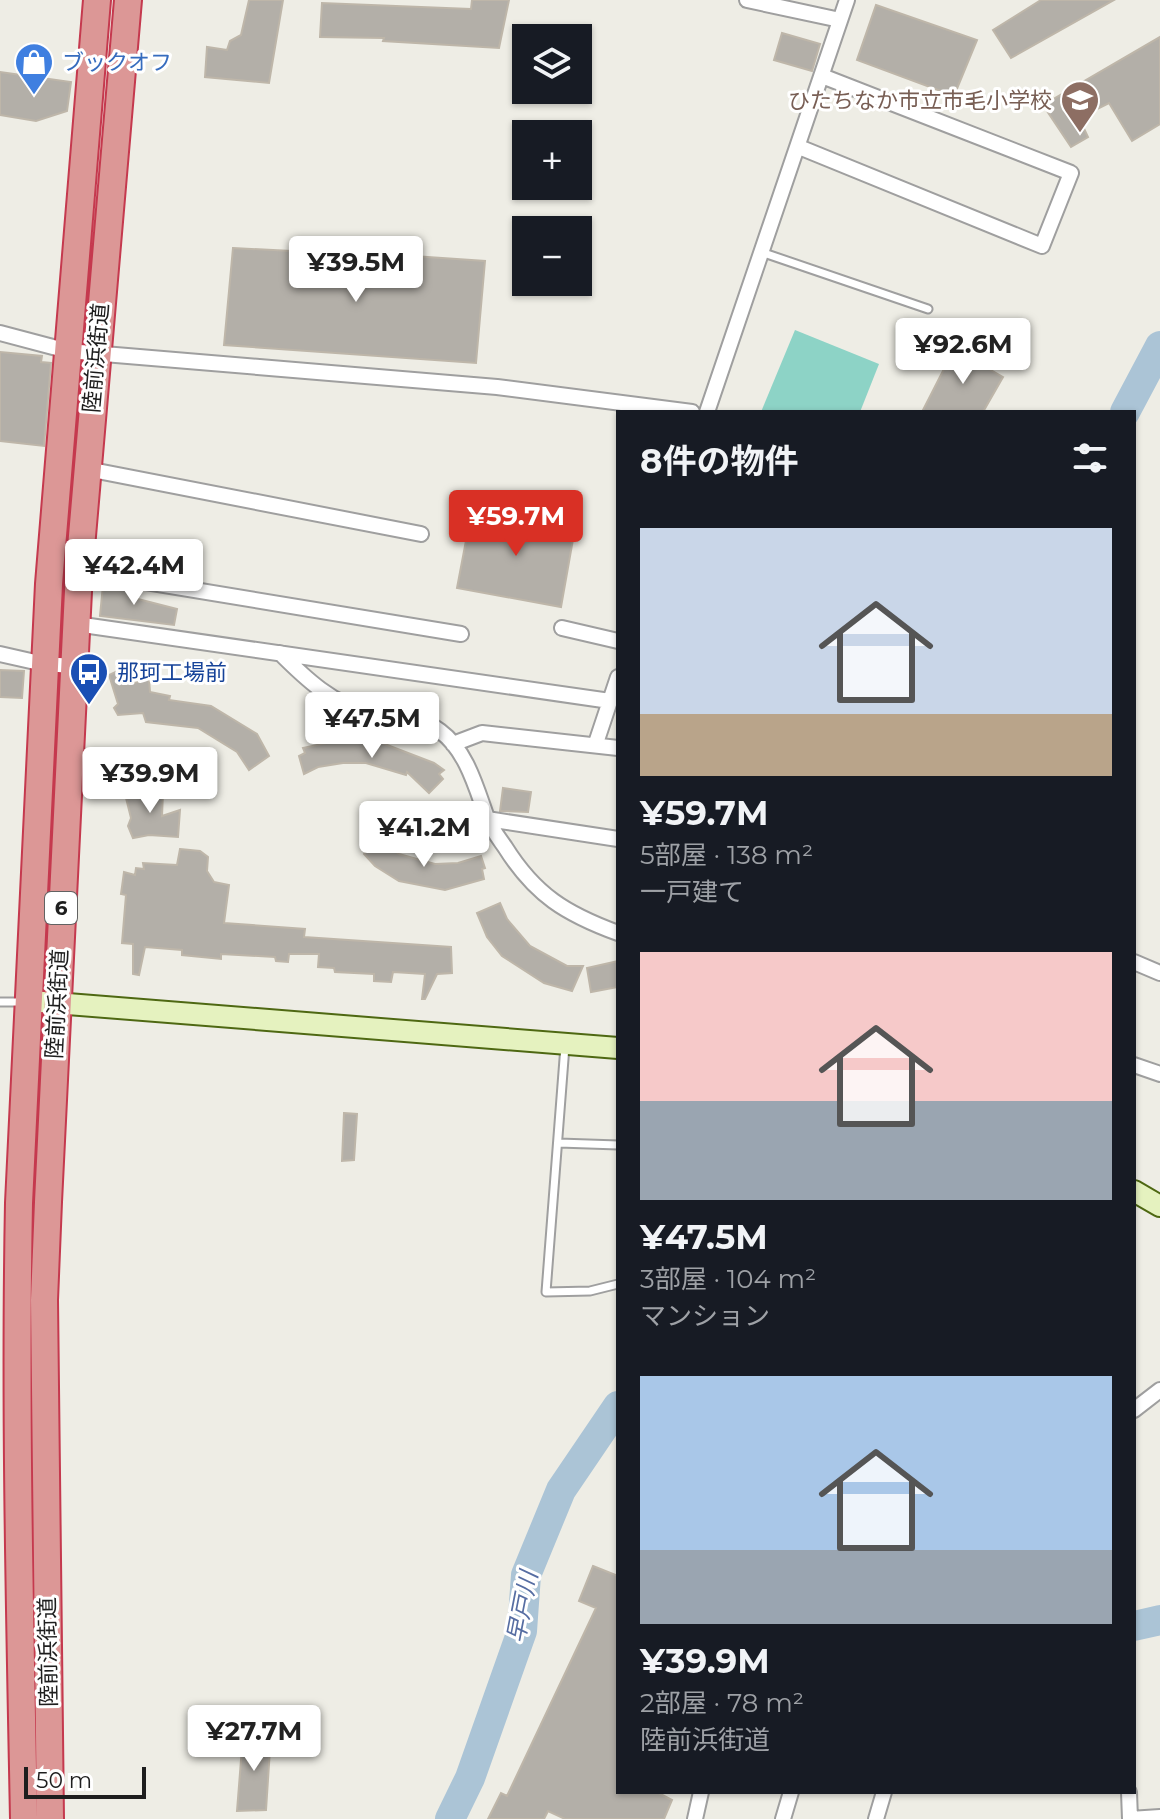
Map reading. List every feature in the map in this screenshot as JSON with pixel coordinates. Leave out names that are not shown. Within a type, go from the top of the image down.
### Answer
[{"type":"highway","name":"陸前浜街道","points":[[24,1819],[14,1511],[17,1286],[44,664],[97,0]]},
{"type":"highway","name":"陸前浜街道","points":[[50,1819],[44,1300],[79,571],[128,0]]},
{"type":"street","points":[[747,0],[840,20]]},
{"type":"street","points":[[708,410],[847,0]]},
{"type":"street","points":[[799,147],[1042,246],[1071,173],[822,76]]},
{"type":"street","points":[[0,333],[68,351],[497,387],[676,410]]},
{"type":"street","points":[[87,469],[421,534]]},
{"type":"street","points":[[79,571],[461,634]]},
{"type":"street","points":[[76,624],[610,701]]},
{"type":"street","points":[[562,628],[616,641]]},
{"type":"street","points":[[280,652],[312,685],[337,699],[367,712],[412,719],[440,730],[466,765],[487,819],[527,879],[549,900],[616,932]]},
{"type":"street","points":[[0,654],[44,664],[73,666]]},
{"type":"street","points":[[596,743],[616,683]]},
{"type":"street","points":[[453,744],[482,733],[616,748]]},
{"type":"street","points":[[487,819],[616,839]]},
{"type":"street","points":[[1136,963],[1160,973]]},
{"type":"street","points":[[30,1001],[616,1048]]},
{"type":"street","points":[[1136,1066],[1160,1074]]},
{"type":"street","points":[[1136,1192],[1160,1206]]},
{"type":"street","points":[[1136,1408],[1160,1390]]},
{"type":"street","points":[[695,1819],[701,1794]]},
{"type":"street","points":[[783,1819],[790,1794]]},
{"type":"street","points":[[876,1819],[883,1794]]},
{"type":"street","points":[[1129,1794],[1130,1819],[1160,1817]]},
{"type":"lane","points":[[761,252],[928,309]]},
{"type":"lane","points":[[0,1002],[30,1001]]},
{"type":"lane","points":[[565,1044],[546,1292],[590,1291],[616,1284]]},
{"type":"lane","points":[[559,1143],[616,1145]]},
{"type":"lane","points":[[14,1511],[46,1516]]},
{"type":"shaded area","points":[[795,330],[879,364],[861,410],[762,410]]},
{"type":"building","points":[[249,0],[283,0],[269,83],[205,77],[207,47],[227,50],[230,41],[241,35]]},
{"type":"building","points":[[472,0],[509,0],[499,48],[383,41],[384,38],[320,37],[322,3],[471,9]]},
{"type":"building","points":[[1041,0],[1114,0],[1011,58],[993,30]]},
{"type":"building","points":[[876,5],[977,40],[954,96],[857,60]]},
{"type":"building","points":[[782,33],[820,44],[812,71],[774,60]]},
{"type":"building","points":[[1160,37],[1160,124],[1132,141],[1109,103],[1079,118],[1088,137],[1071,147],[1043,105]]},
{"type":"building","name":"ブックオフ","points":[[0,72],[71,82],[67,111],[36,121],[0,115]]},
{"type":"building","points":[[233,248],[311,252],[312,249],[485,261],[476,363],[224,345]]},
{"type":"building","points":[[951,347],[1003,377],[984,410],[923,410],[946,365],[942,362]]},
{"type":"building","points":[[0,352],[42,356],[41,362],[51,363],[44,446],[0,441]]},
{"type":"building","points":[[472,509],[575,528],[561,607],[457,588]]},
{"type":"building","points":[[103,585],[135,590],[134,598],[177,609],[174,625],[100,616]]},
{"type":"building","points":[[126,667],[133,683],[149,679],[150,692],[170,696],[169,700],[211,706],[257,734],[269,756],[249,770],[237,752],[198,728],[146,722],[143,713],[118,715],[114,708],[118,704],[109,675]]},
{"type":"building","points":[[0,670],[24,671],[22,698],[0,697]]},
{"type":"building","points":[[345,739],[377,741],[434,763],[444,770],[439,774],[443,779],[429,793],[407,772],[406,775],[366,763],[318,767],[304,774],[299,756],[305,753],[303,748]]},
{"type":"building","points":[[138,781],[144,800],[163,793],[162,816],[180,810],[178,837],[149,835],[133,838],[128,826],[131,818],[124,790]]},
{"type":"building","points":[[503,788],[531,792],[528,812],[500,811]]},
{"type":"building","points":[[378,837],[399,854],[435,864],[458,863],[481,856],[485,868],[482,869],[484,879],[445,890],[399,881],[375,866],[364,854]]},
{"type":"building","points":[[180,849],[200,851],[208,857],[207,871],[214,882],[229,885],[224,923],[305,929],[304,937],[451,947],[452,973],[437,974],[425,999],[422,999],[425,974],[393,972],[391,982],[374,981],[374,974],[335,972],[334,968],[318,967],[319,954],[289,954],[288,962],[276,961],[275,957],[221,954],[221,959],[182,955],[182,950],[145,947],[139,975],[133,974],[133,944],[122,943],[126,895],[121,894],[124,872],[135,875],[136,868],[144,869],[143,863],[177,865]]},
{"type":"building","points":[[500,903],[507,919],[530,946],[567,966],[583,966],[572,991],[544,983],[502,956],[487,937],[477,913]]},
{"type":"building","points":[[616,961],[616,987],[591,992],[587,968]]},
{"type":"building","points":[[344,1113],[357,1114],[354,1160],[342,1161]]},
{"type":"building","points":[[593,1566],[616,1575],[616,1794],[661,1794],[672,1800],[664,1819],[565,1819],[548,1811],[544,1819],[488,1819],[501,1793],[507,1796],[596,1608],[579,1601]]},
{"type":"building","points":[[271,1734],[266,1810],[237,1811],[243,1735]]},
{"type":"waterway","name":"早戸川","points":[[1126,410],[1160,346]]},
{"type":"waterway","name":"早戸川","points":[[450,1819],[470,1778],[522,1631],[526,1575],[561,1490],[616,1409]]},
{"type":"waterway","points":[[1136,1626],[1160,1620]]},
{"type":"place","name":"ブックオフ","points":[[34,96]]},
{"type":"place","name":"ひたちなか市立市毛小学校","points":[[1080,134]]},
{"type":"place","name":"那珂工場前","points":[[89,706]]}]
